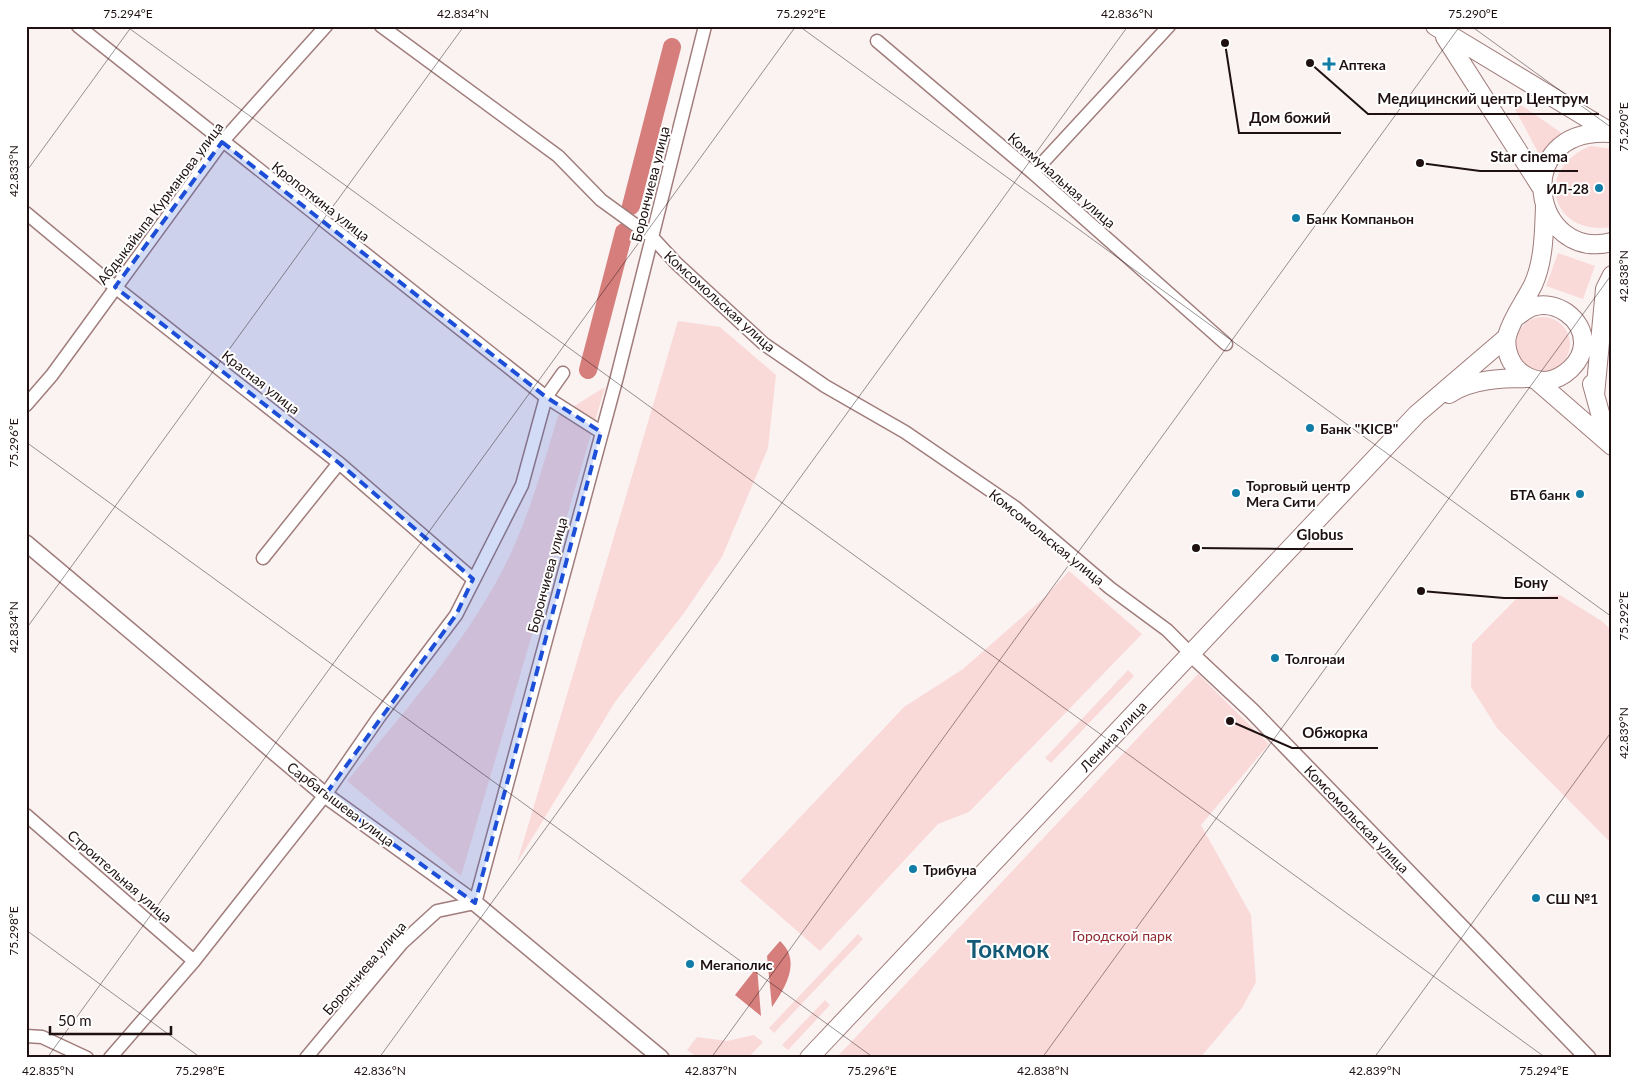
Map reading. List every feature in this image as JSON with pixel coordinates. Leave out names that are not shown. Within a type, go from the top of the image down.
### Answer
[{"type":"main road","points":[[1439,29],[1612,133]]},
{"type":"main road","points":[[1417,414],[1506,337],[1534,283],[1542,249],[1545,206],[1541,187],[1439,29]]},
{"type":"main road","points":[[1541,187],[1548,163],[1564,144],[1574,137],[1594,132],[1612,133]]},
{"type":"main road","points":[[1545,206],[1560,230],[1574,238],[1598,244],[1612,242]]},
{"type":"main road","points":[[1417,414],[1458,388],[1501,378],[1554,380],[1569,372],[1609,282]]},
{"type":"main road","points":[[1595,395],[1609,282]]},
{"type":"main road","points":[[1516,317],[1531,307],[1548,305],[1566,312],[1576,323],[1610,444]]},
{"type":"main road","points":[[1506,337],[1509,357],[1517,370],[1532,379],[1572,410],[1610,444]]},
{"type":"main road","points":[[1501,378],[1572,410]]},
{"type":"main road","name":"Ленина улица","points":[[809,1058],[1417,414]]},
{"type":"street","name":"Кропоткина улица","points":[[78,26],[546,397],[601,432]]},
{"type":"street","name":"Абдыкайыпа Курманова улица","points":[[26,405],[52,375],[222,142],[326,26]]},
{"type":"street","name":"Комсомольская улица","points":[[381,26],[558,156],[601,200],[652,237],[676,263],[764,344],[825,386],[905,432],[1016,508],[1110,588],[1167,630],[1190,654],[1252,711],[1588,1058]]},
{"type":"street","name":"Борончиева улица","points":[[306,1058],[402,943],[437,910],[475,902],[601,432],[705,26]]},
{"type":"street","points":[[1033,174],[1169,26]]},
{"type":"street","name":"Коммунальная улица","points":[[877,41],[1033,174],[1226,344]]},
{"type":"street","name":"Красная улица","points":[[26,213],[115,287],[339,463],[473,579]]},
{"type":"street","points":[[110,1058],[194,961],[325,795],[379,717],[456,615],[522,485],[546,397],[563,373]]},
{"type":"street","points":[[263,558],[339,463]]},
{"type":"street","name":"Сарбагышева улица","points":[[26,543],[325,795],[475,902],[661,1058]]},
{"type":"street","name":"Строительная улица","points":[[26,814],[194,961]]},
{"type":"street","points":[[26,1036],[42,1037],[87,1058]]},
{"type":"highlighted area","points":[[222,142],[546,397],[601,432],[475,903],[325,795],[456,615],[473,579],[339,463],[115,287]]},
{"type":"green space","points":[[1508,96],[1563,134],[1549,143],[1540,156]]},
{"type":"green space","points":[[1591,146],[1612,149],[1612,227],[1591,227],[1574,222],[1563,212],[1556,198],[1556,184],[1561,169],[1573,156]]},
{"type":"green space","points":[[1558,253],[1595,266],[1583,299],[1546,286]]},
{"type":"green space","points":[[1543,317],[1553,319],[1562,325],[1568,334],[1570,344],[1568,354],[1562,363],[1553,369],[1543,371],[1533,369],[1524,363],[1518,354],[1516,344],[1518,334],[1524,325],[1533,319]]},
{"type":"green space","points":[[678,321],[720,327],[776,375],[768,448],[722,557],[684,613],[615,702],[517,863]]},
{"type":"green space","points":[[605,387],[461,876],[347,781],[449,655],[485,601],[519,535],[558,416]]},
{"type":"green space","points":[[1069,571],[1142,634],[969,812],[938,824],[820,951],[740,881],[904,707],[963,669],[1045,597]]},
{"type":"green space","points":[[1560,595],[1603,622],[1612,631],[1612,844],[1497,728],[1471,687],[1472,644],[1516,599]]},
{"type":"green space","points":[[1128,670],[1134,676],[1051,763],[1045,758]]},
{"type":"green space","name":"Городской парк","points":[[1198,674],[1269,744],[1201,825],[1251,915],[1256,982],[1242,1008],[1200,1058],[836,1058]]},
{"type":"green space","points":[[858,934],[863,939],[774,1033],[769,1028]]},
{"type":"green space","points":[[825,1000],[830,1005],[788,1050],[782,1045]]},
{"type":"green space","points":[[754,1035],[763,1042],[748,1058],[698,1058],[687,1050],[697,1037],[727,1041]]},
{"type":"shaded area","points":[[780,941],[787,949],[791,966],[786,983],[772,1007],[767,956]]},
{"type":"shaded area","points":[[757,967],[761,1016],[735,995]]},
{"type":"waterway","points":[[631,206],[672,47]]},
{"type":"waterway","points":[[588,370],[624,232]]},
{"type":"place","name":"Дом божий","points":[[1225,43]]},
{"type":"place","name":"Медицинский центр Центрум","points":[[1310,63]]},
{"type":"place","name":"Аптека","points":[[1329,64]]},
{"type":"place","name":"Star cinema","points":[[1420,163]]},
{"type":"place","name":"ИЛ-28","points":[[1599,188]]},
{"type":"place","name":"Банк Компаньон","points":[[1296,218]]},
{"type":"place","name":"Банк \"KICB\"","points":[[1310,428]]},
{"type":"place","name":"Торговый центр Мега Сити","points":[[1236,493]]},
{"type":"place","name":"БТА банк","points":[[1580,494]]},
{"type":"place","name":"Globus","points":[[1196,548]]},
{"type":"place","name":"Бону","points":[[1421,591]]},
{"type":"place","name":"Толгонаи","points":[[1275,658]]},
{"type":"place","name":"Обжорка","points":[[1230,721]]},
{"type":"place","name":"Трибуна","points":[[913,869]]},
{"type":"place","name":"СШ №1","points":[[1536,898]]},
{"type":"place","name":"Мегаполис","points":[[690,964]]},
{"type":"district","name":"Токмок","points":[[1008,948]]}]
